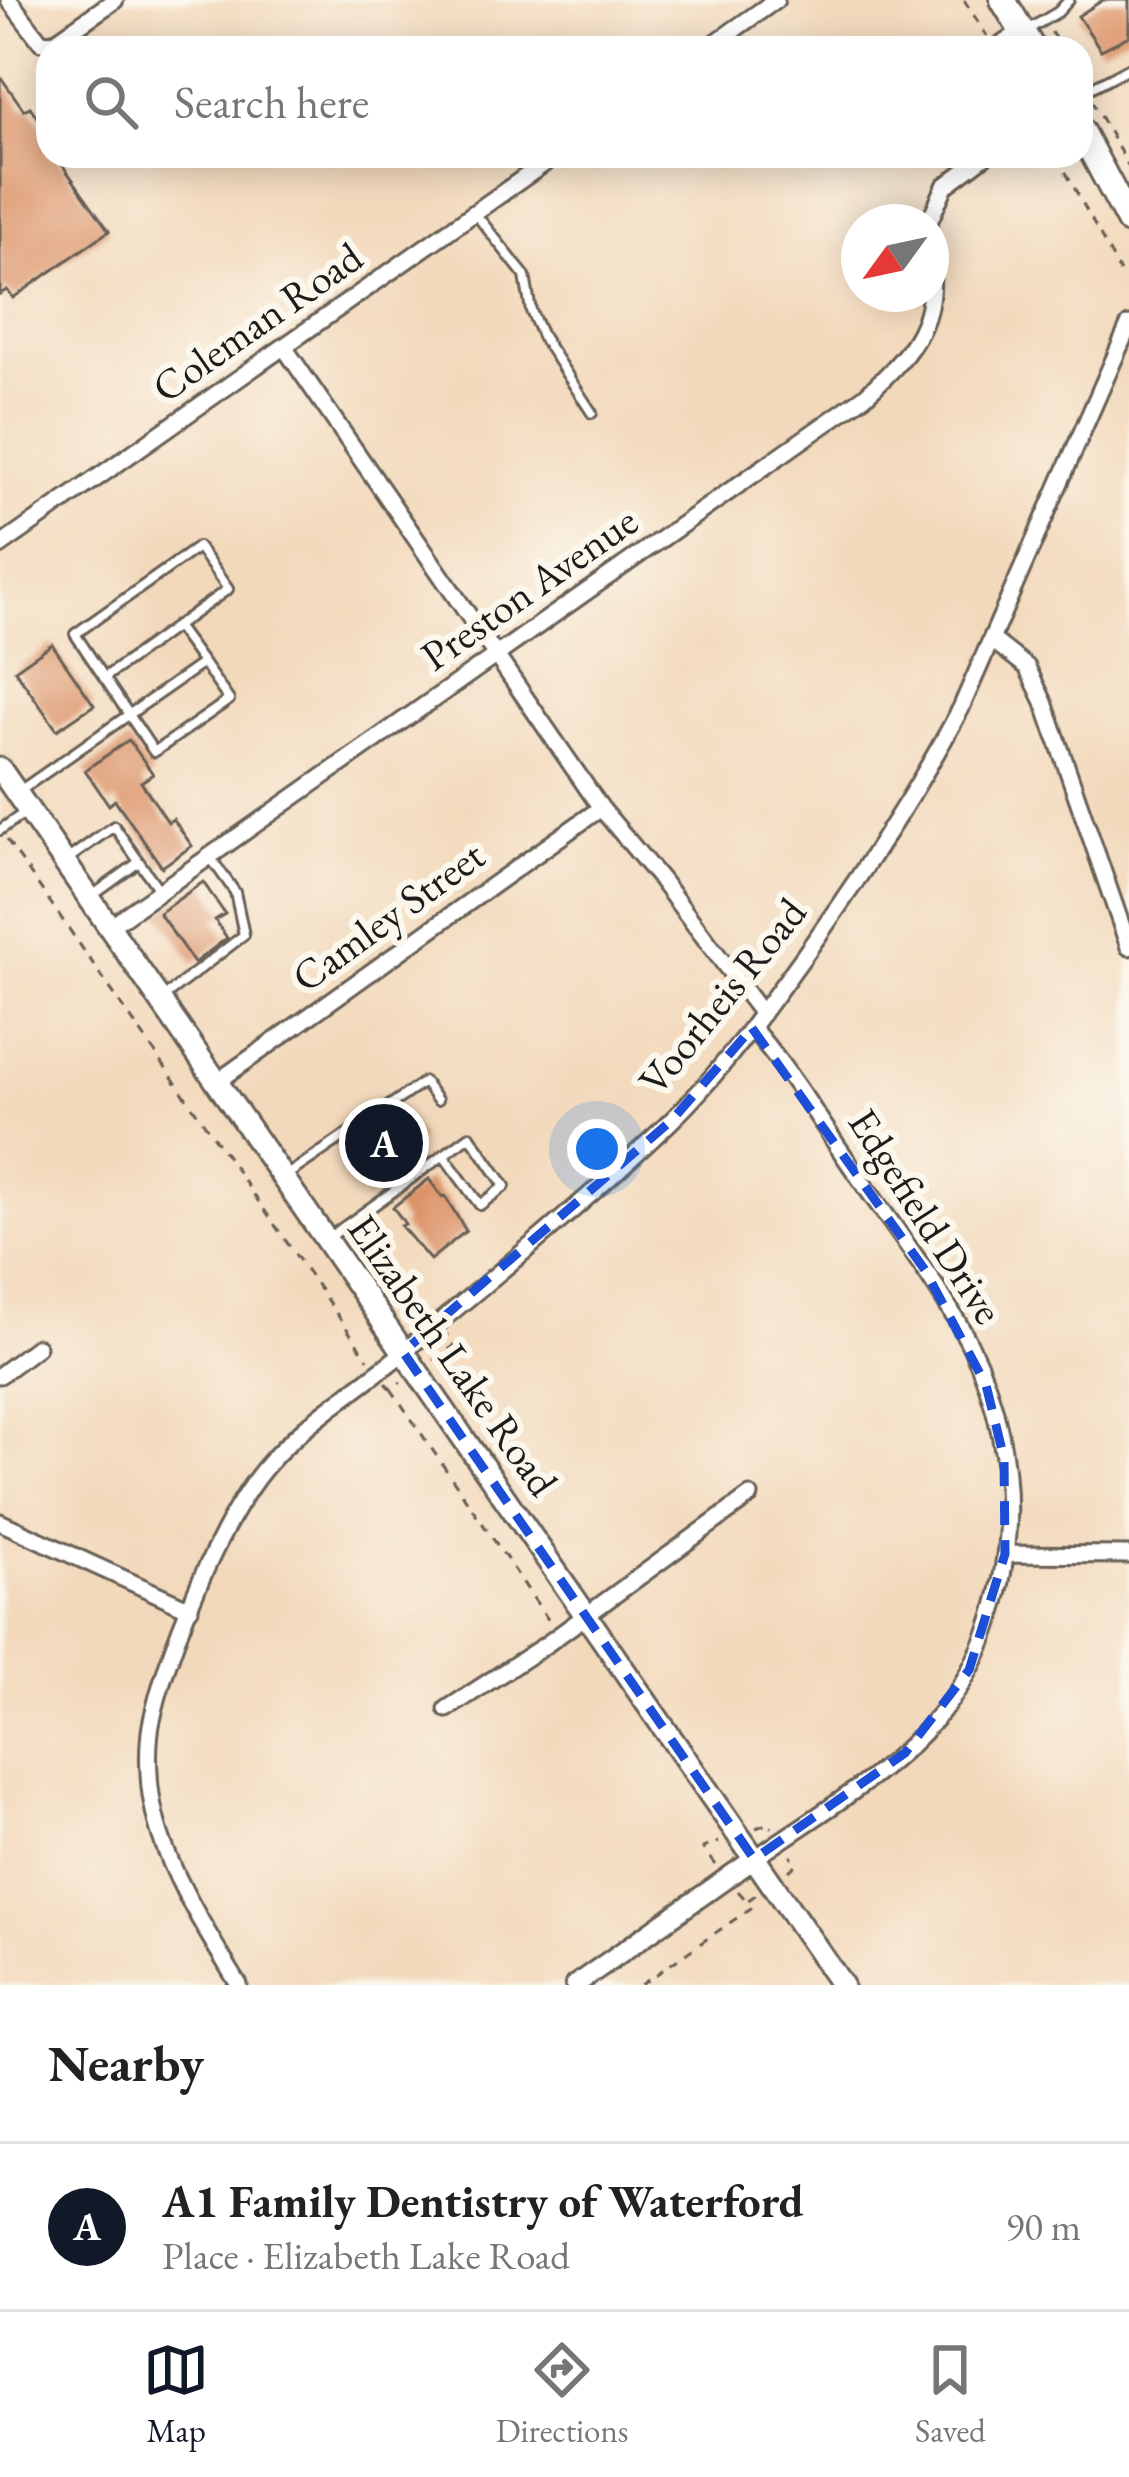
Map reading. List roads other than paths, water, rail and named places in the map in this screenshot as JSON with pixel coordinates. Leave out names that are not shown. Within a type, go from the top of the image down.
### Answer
[{"type":"highway","points":[[1003,0],[1025,36]]},
{"type":"highway","points":[[1093,154],[1129,221]]},
{"type":"main road","name":"Elizabeth Lake Road","points":[[0,769],[842,1985]]},
{"type":"street","points":[[9,0],[36,36]]},
{"type":"street","points":[[63,36],[115,0]]},
{"type":"street","points":[[725,36],[776,0]]},
{"type":"street","name":"Coleman Road","points":[[0,546],[538,168]]},
{"type":"street","points":[[937,204],[945,186],[967,168]]},
{"type":"street","name":"Preston Avenue","points":[[110,927],[866,396],[906,358],[928,312]]},
{"type":"street","name":"Voorheis Road","points":[[239,1985],[183,1888],[152,1807],[150,1730],[190,1609],[236,1510],[262,1471],[303,1427],[404,1352],[672,1120],[757,1021],[893,827],[952,725],[1129,325]]},
{"type":"street","name":"Edgefield Drive","points":[[284,347],[601,808],[683,908],[782,1063],[925,1270],[971,1347],[986,1385],[1004,1458],[1006,1554],[989,1621],[968,1670],[944,1710],[904,1753],[754,1859]]},
{"type":"street","points":[[991,640],[1027,667],[1044,702],[1129,947]]},
{"type":"street","name":"Camley Street","points":[[217,1082],[601,808]]},
{"type":"street","points":[[0,1375],[37,1347]]},
{"type":"street","points":[[447,1709],[586,1616],[750,1496]]},
{"type":"street","points":[[0,1522],[190,1609]]},
{"type":"street","points":[[1006,1554],[1129,1555]]},
{"type":"street","points":[[575,1985],[754,1859]]},
{"type":"lane","points":[[1025,36],[1069,0]]},
{"type":"lane","points":[[1093,87],[1129,68]]},
{"type":"lane","points":[[475,212],[525,276],[531,311],[542,336],[592,412]]},
{"type":"lane","points":[[104,678],[176,626],[228,589],[198,547],[75,634],[128,715],[154,752],[229,700],[176,626]]},
{"type":"lane","points":[[0,830],[22,801],[128,715],[203,663]]},
{"type":"lane","points":[[64,862],[114,826],[160,892]]},
{"type":"lane","points":[[160,1000],[244,934],[235,892],[210,856]]},
{"type":"lane","points":[[89,898],[140,862]]},
{"type":"lane","points":[[283,1178],[424,1082],[437,1100]]},
{"type":"lane","points":[[326,1240],[443,1155],[470,1136],[505,1186],[480,1204],[443,1155]]},
{"type":"place","name":"A1 Family Dentistry of Waterford","points":[[384,1143]]}]
